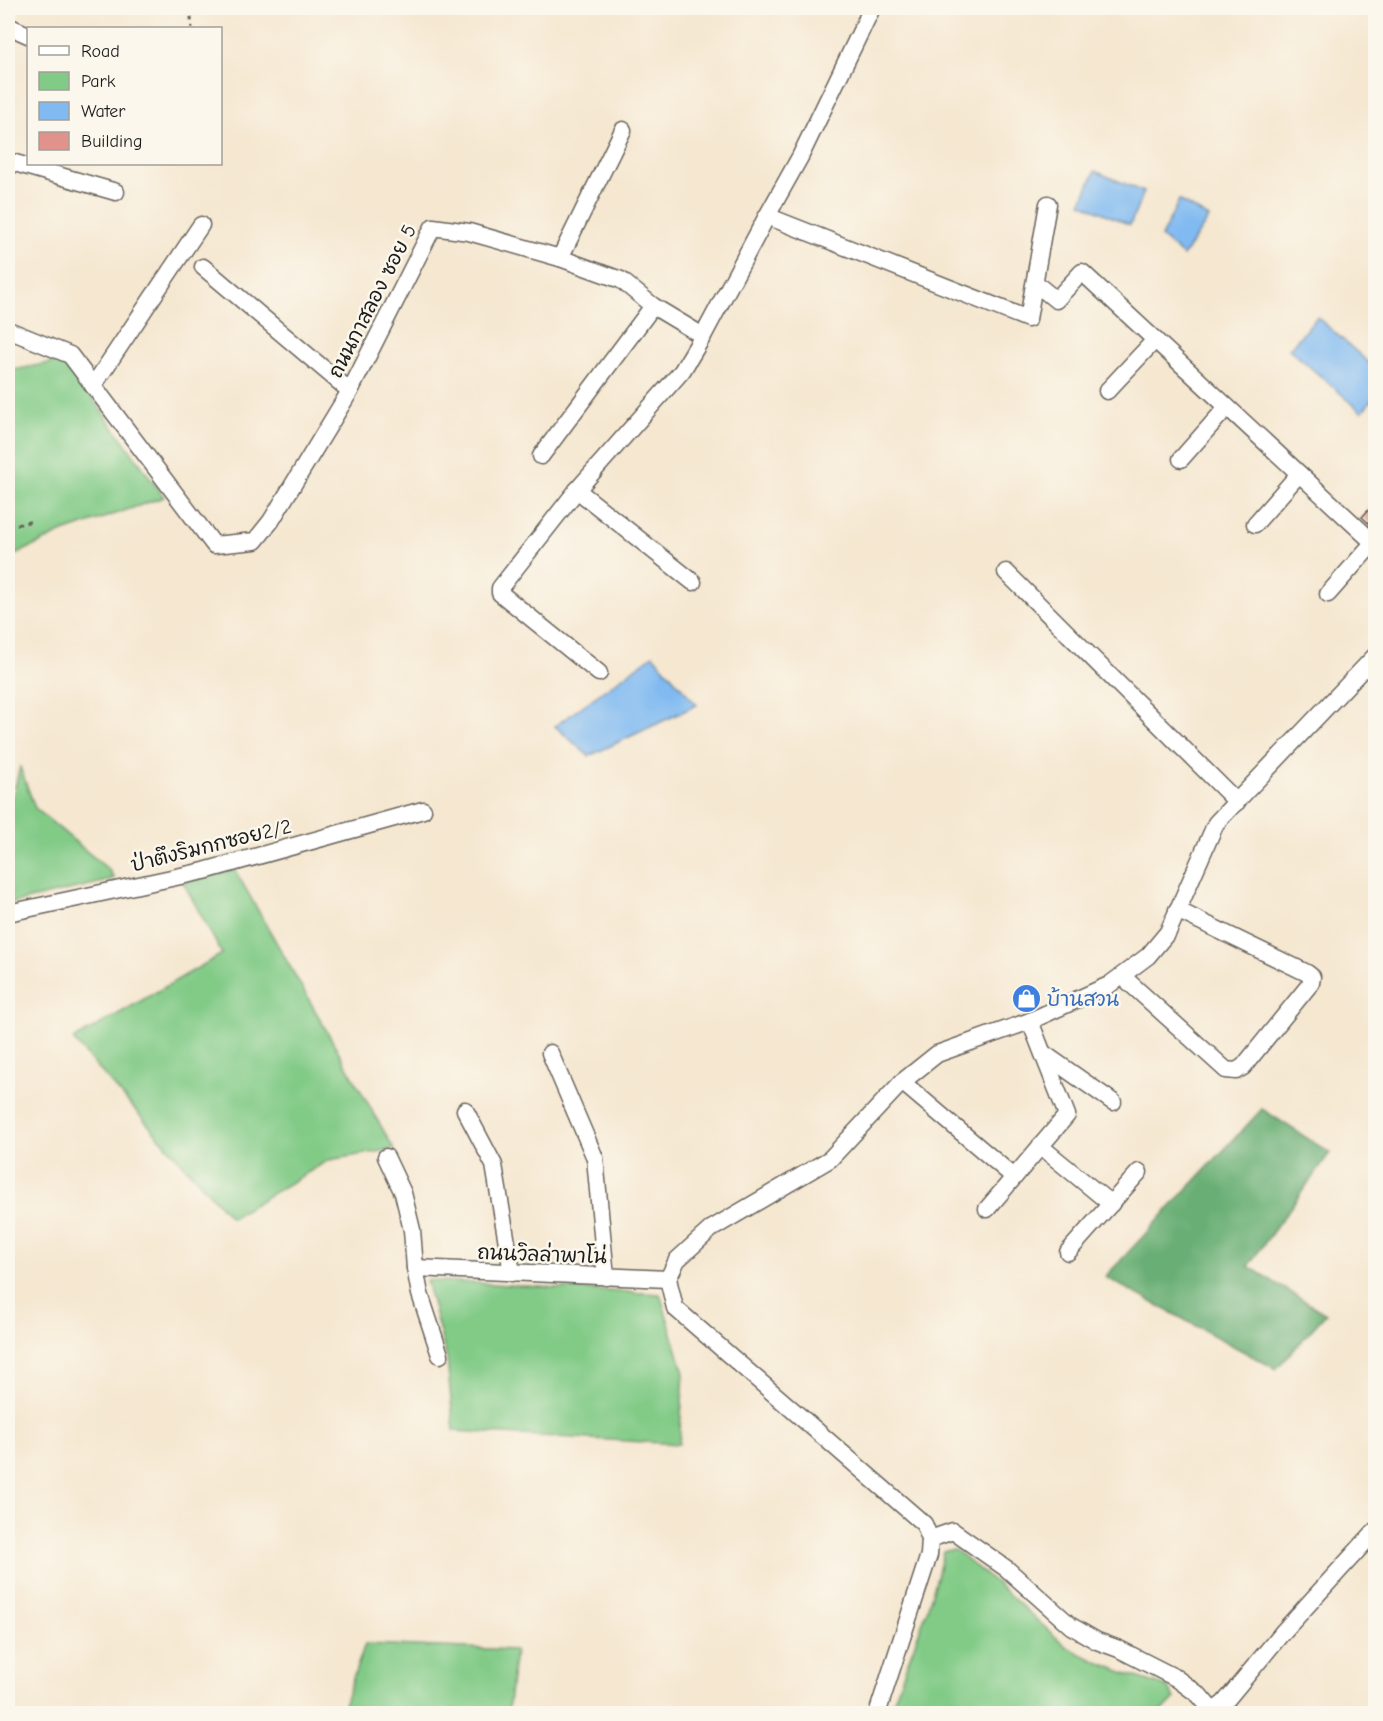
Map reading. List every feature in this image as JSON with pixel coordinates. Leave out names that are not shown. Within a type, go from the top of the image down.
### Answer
[{"type":"street","points":[[599,673],[500,593],[500,588],[577,490],[682,371],[800,158],[873,8]]},
{"type":"street","points":[[8,26],[27,35]]},
{"type":"street","points":[[560,258],[623,130]]},
{"type":"street","points":[[8,161],[116,192]]},
{"type":"street","points":[[767,216],[1028,320],[1048,204]]},
{"type":"street","points":[[93,386],[201,225]]},
{"type":"street","name":"ถนนกาสลอง ซอย 5","points":[[8,330],[70,355],[214,544],[255,541],[271,521],[350,391],[433,227],[469,232],[560,258],[621,280],[653,306],[703,336]]},
{"type":"street","points":[[203,267],[350,391]]},
{"type":"street","points":[[1040,287],[1056,300],[1082,272],[1374,544],[1328,594]]},
{"type":"street","points":[[541,456],[653,306]]},
{"type":"street","points":[[1107,391],[1155,340]]},
{"type":"street","points":[[1181,459],[1227,407]]},
{"type":"street","points":[[1255,524],[1299,474]]},
{"type":"street","points":[[577,490],[693,582]]},
{"type":"street","points":[[1006,572],[1237,802]]},
{"type":"street","points":[[876,1713],[929,1555],[930,1539],[924,1524],[675,1308],[668,1280],[677,1260],[711,1229],[830,1159],[902,1082],[936,1054],[1030,1021],[1109,985],[1148,956],[1168,932],[1216,823],[1376,655]]},
{"type":"street","name":"ป่าตึงริมกกซอย2/2","points":[[8,913],[204,872],[423,810]]},
{"type":"street","points":[[1122,976],[1226,1070],[1236,1071],[1243,1067],[1311,983],[1312,977],[1307,973],[1178,910]]},
{"type":"street","points":[[987,1209],[1067,1115],[1030,1021]]},
{"type":"street","points":[[550,1053],[595,1158],[606,1277]]},
{"type":"street","points":[[1043,1053],[1113,1102]]},
{"type":"street","points":[[902,1082],[1014,1177]]},
{"type":"street","points":[[465,1110],[494,1165],[512,1273]]},
{"type":"street","points":[[1040,1146],[1111,1204]]},
{"type":"street","points":[[386,1157],[405,1202],[412,1230],[420,1294],[440,1355]]},
{"type":"street","points":[[1068,1252],[1139,1172]]},
{"type":"street","name":"ถนนวิลล่าพาโน่","points":[[415,1268],[668,1280]]},
{"type":"street","points":[[930,1539],[953,1532],[1007,1569],[1071,1626],[1097,1641],[1119,1649],[1176,1678],[1215,1710],[1224,1703],[1282,1633],[1376,1530]]},
{"type":"path","points":[[190,8],[192,27]]},
{"type":"path","points":[[8,526],[33,521]]},
{"type":"green space","points":[[65,360],[164,497],[63,532],[8,558],[8,371]]},
{"type":"green space","points":[[20,767],[35,808],[109,870],[114,878],[8,904],[8,799],[12,799]]},
{"type":"green space","points":[[235,870],[394,1149],[329,1160],[231,1218],[73,1040],[222,954],[183,882]]},
{"type":"green space","points":[[1262,1109],[1330,1153],[1248,1266],[1326,1314],[1276,1369],[1105,1277]]},
{"type":"green space","points":[[426,1280],[660,1294],[684,1373],[679,1444],[454,1431],[447,1359]]},
{"type":"green space","points":[[955,1550],[996,1583],[1067,1647],[1130,1675],[1167,1687],[1175,1698],[1160,1713],[890,1713],[926,1613],[943,1551]]},
{"type":"green space","points":[[365,1644],[515,1650],[508,1713],[341,1713]]},
{"type":"water","points":[[1095,171],[1144,192],[1130,225],[1081,203]]},
{"type":"water","points":[[1179,200],[1209,218],[1183,256],[1161,237]]},
{"type":"water","points":[[1317,317],[1375,368],[1375,396],[1362,412],[1289,349]]},
{"type":"water","points":[[653,655],[697,705],[589,756],[555,726]]},
{"type":"building","points":[[1376,502],[1376,530],[1362,517]]},
{"type":"place","name":"บ้านสวน","points":[[1026,999]]}]
